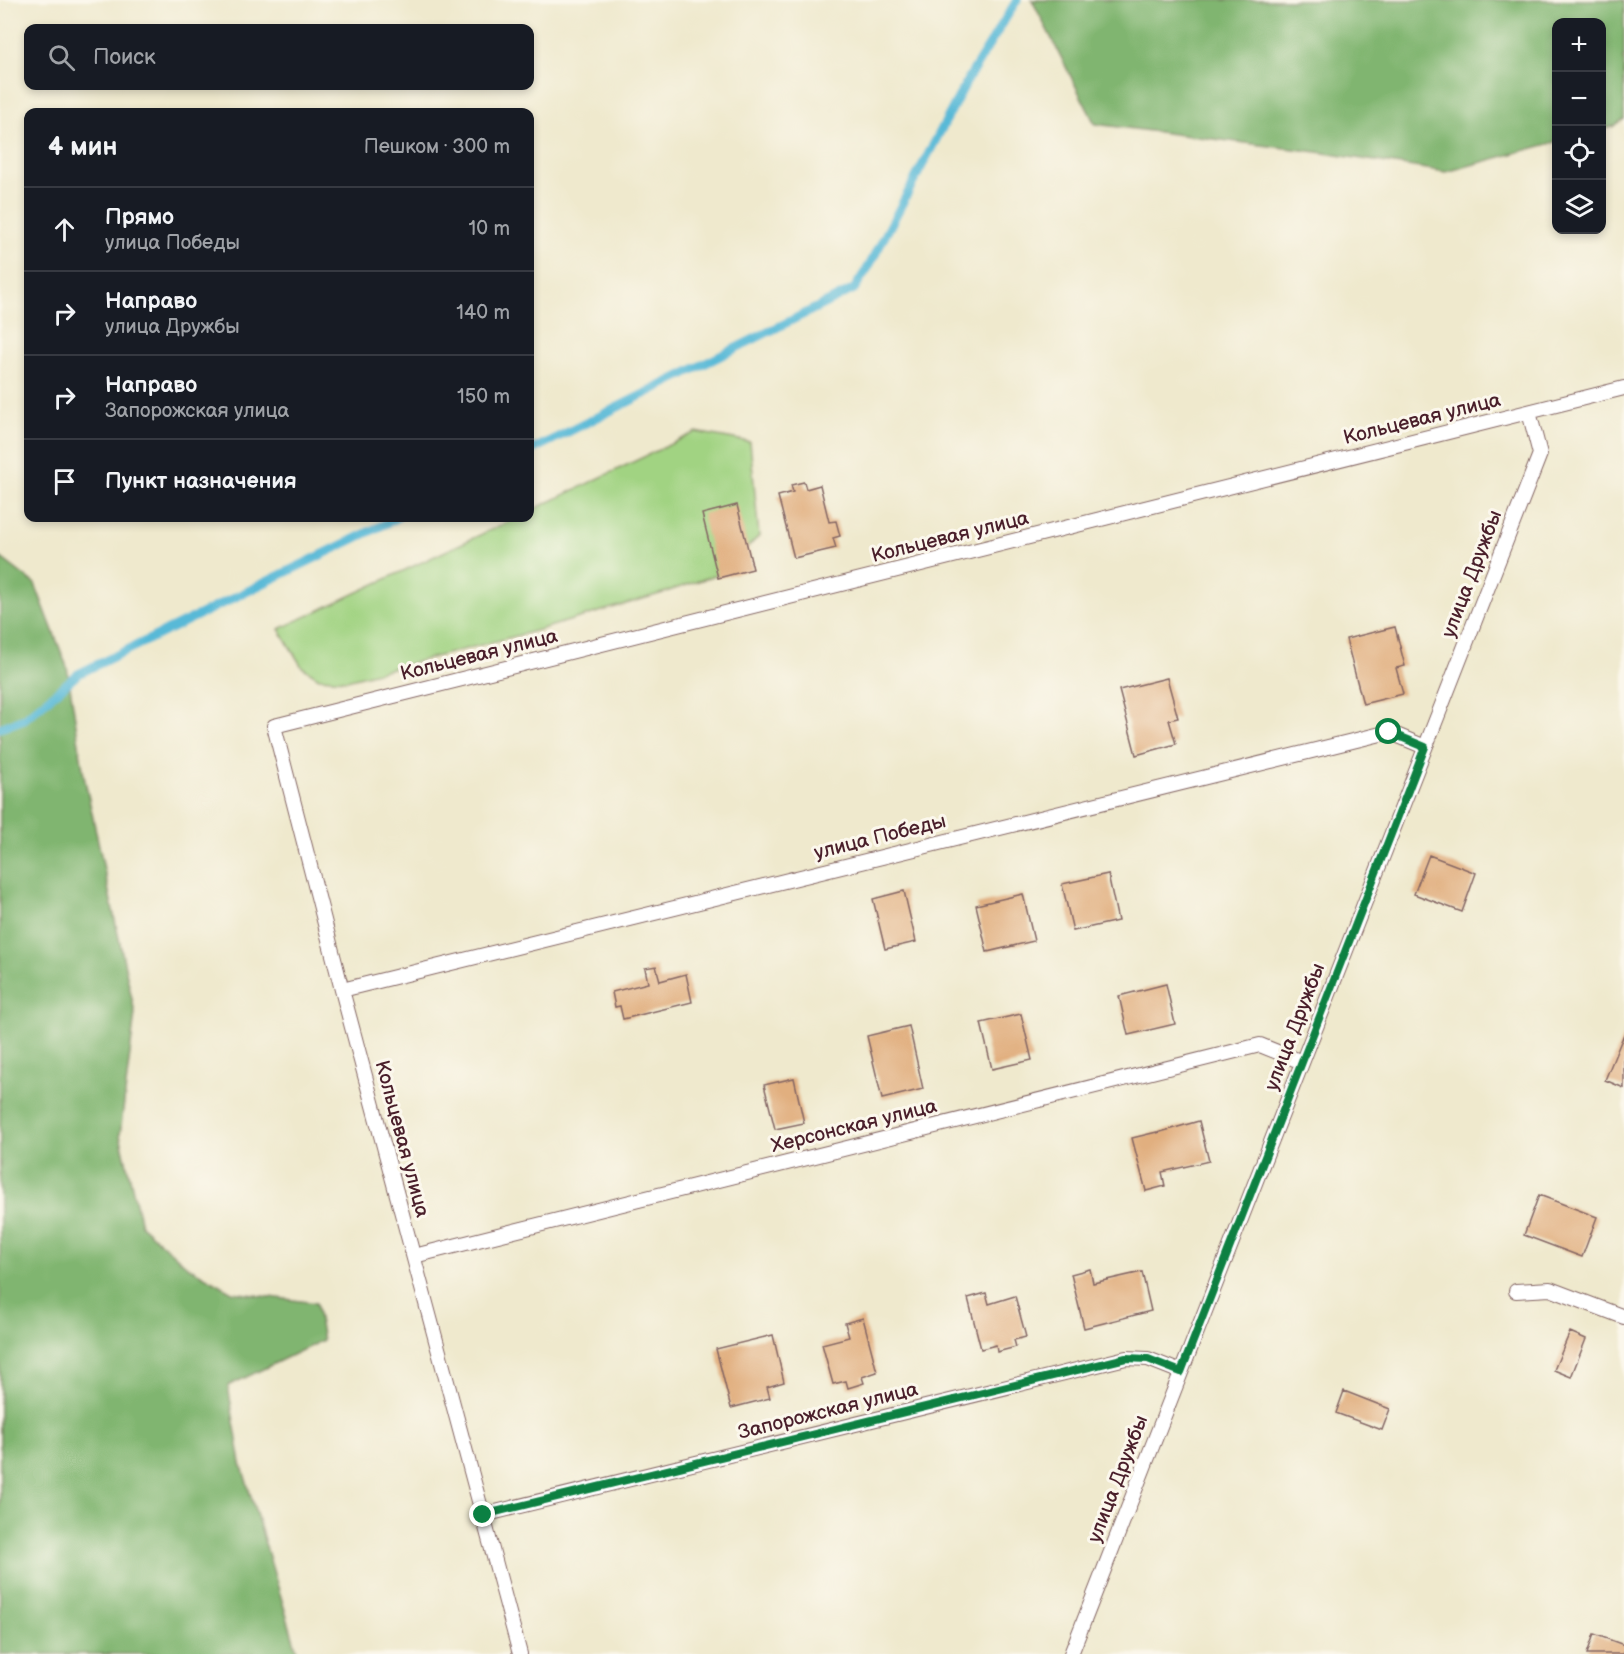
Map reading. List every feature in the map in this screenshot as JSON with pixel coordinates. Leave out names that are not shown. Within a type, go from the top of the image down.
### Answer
[{"type":"lane","name":"Кольцевая улица","points":[[520,1654],[342,990],[274,726],[1624,388]]},
{"type":"lane","name":"улица Дружбы","points":[[1071,1654],[1540,454],[1529,412]]},
{"type":"lane","name":"улица Победы","points":[[342,990],[1389,732],[1425,747]]},
{"type":"lane","name":"Херсонская улица","points":[[414,1256],[1260,1045],[1302,1062]]},
{"type":"lane","points":[[1516,1291],[1550,1288],[1624,1317]]},
{"type":"lane","name":"Запорожская улица","points":[[483,1515],[1126,1358],[1148,1359],[1181,1372]]},
{"type":"green space","points":[[1032,0],[1624,0],[1624,119],[1606,129],[1606,18],[1552,18],[1552,143],[1446,172],[1317,152],[1095,124]]},
{"type":"green space","points":[[696,432],[750,442],[759,536],[722,573],[535,631],[347,680],[319,678],[302,667],[279,629],[507,522],[534,522],[534,509]]},
{"type":"green space","points":[[0,557],[35,584],[67,667],[84,776],[135,1013],[120,1135],[141,1225],[187,1266],[232,1292],[316,1303],[323,1340],[228,1386],[241,1463],[298,1654],[0,1654]]},
{"type":"building","points":[[804,482],[806,489],[820,485],[829,522],[836,521],[840,536],[833,538],[836,548],[794,558],[778,496],[793,492],[791,485]]},
{"type":"building","points":[[737,505],[753,569],[718,578],[702,514]]},
{"type":"building","points":[[1395,627],[1405,666],[1396,668],[1403,694],[1363,704],[1346,639]]},
{"type":"building","points":[[1167,678],[1178,718],[1169,720],[1176,744],[1136,755],[1119,690]]},
{"type":"building","points":[[1429,855],[1476,873],[1462,912],[1414,894]]},
{"type":"building","points":[[1108,874],[1118,921],[1073,931],[1062,884]]},
{"type":"building","points":[[904,891],[916,942],[885,949],[873,899]]},
{"type":"building","points":[[1023,894],[1034,941],[987,952],[976,905]]},
{"type":"building","points":[[656,966],[660,981],[686,974],[692,1002],[623,1019],[620,1006],[615,1007],[612,992],[648,983],[645,968]]},
{"type":"building","points":[[1166,984],[1175,1024],[1128,1035],[1119,996]]},
{"type":"building","points":[[1021,1014],[1032,1060],[992,1069],[981,1023]]},
{"type":"building","points":[[909,1026],[923,1089],[882,1099],[867,1036]]},
{"type":"building","points":[[1624,1034],[1624,1088],[1605,1080]]},
{"type":"building","points":[[794,1078],[804,1123],[775,1129],[764,1085]]},
{"type":"building","points":[[1199,1121],[1209,1161],[1162,1172],[1165,1186],[1146,1191],[1132,1138]]},
{"type":"building","points":[[1539,1195],[1597,1217],[1582,1257],[1524,1235]]},
{"type":"building","points":[[1090,1269],[1093,1283],[1142,1272],[1151,1311],[1084,1328],[1071,1274]]},
{"type":"building","points":[[986,1293],[989,1304],[1015,1296],[1026,1337],[1014,1340],[1016,1347],[997,1352],[996,1345],[981,1349],[968,1298]]},
{"type":"building","points":[[863,1318],[877,1372],[862,1377],[864,1383],[848,1388],[846,1381],[833,1384],[822,1344],[849,1337],[845,1323]]},
{"type":"building","points":[[1570,1332],[1586,1339],[1571,1377],[1554,1370]]},
{"type":"building","points":[[773,1335],[784,1382],[767,1387],[770,1398],[731,1408],[716,1349]]},
{"type":"building","points":[[1344,1391],[1390,1409],[1382,1430],[1336,1413]]},
{"type":"building","points":[[1594,1634],[1624,1645],[1624,1654],[1587,1654]]},
{"type":"waterway","points":[[534,449],[854,289],[869,266],[968,79],[1017,0]]},
{"type":"waterway","points":[[0,728],[24,719],[78,674],[389,522]]},
{"type":"route","points":[[483,1515],[1126,1358],[1148,1359],[1181,1372],[1425,747],[1389,732]]}]
